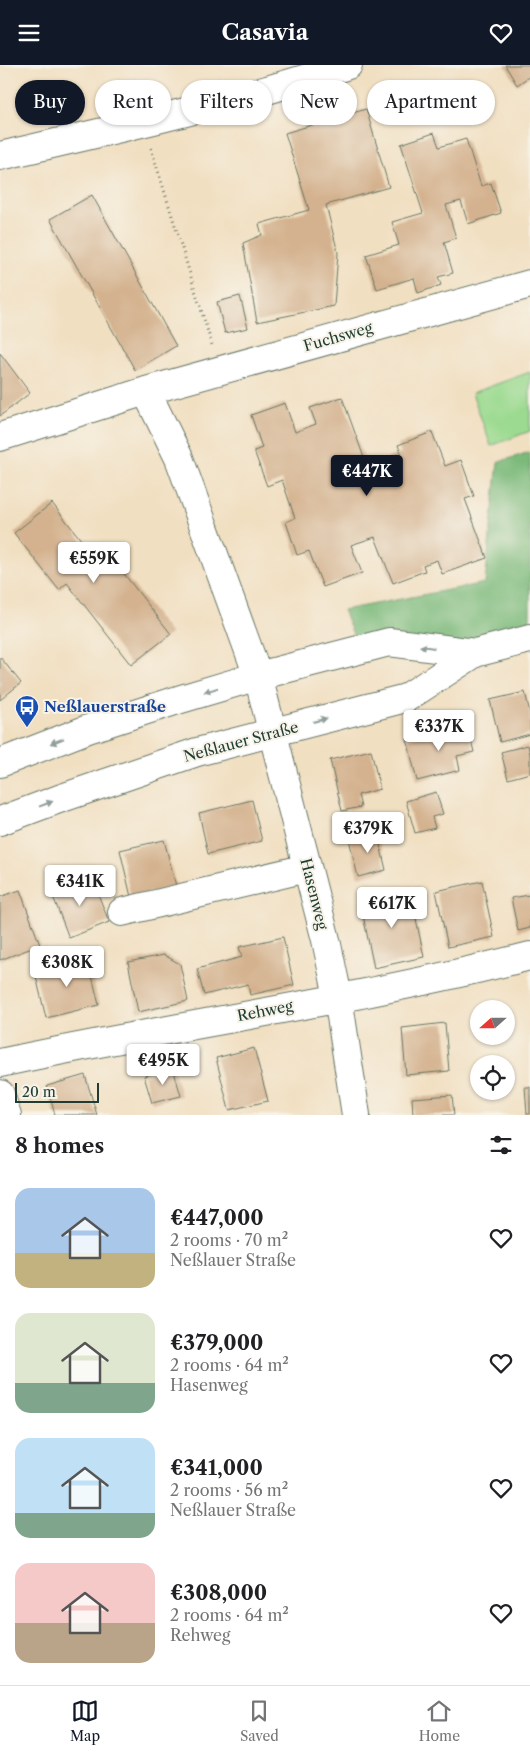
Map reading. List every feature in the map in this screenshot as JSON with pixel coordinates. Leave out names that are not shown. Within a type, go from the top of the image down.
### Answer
[{"type":"street","points":[[171,116],[293,83],[348,65]]},
{"type":"street","points":[[0,156],[134,125]]},
{"type":"street","name":"Fuchsweg","points":[[0,437],[146,391],[530,284]]},
{"type":"street","points":[[146,391],[179,459],[258,676]]},
{"type":"street","name":"Neßlauer Straße","points":[[0,821],[197,752],[406,698],[475,653],[530,639]]},
{"type":"street","name":"Neßlauer Straße","points":[[0,763],[88,729],[258,676],[389,642],[475,653]]},
{"type":"street","name":"Hasenweg","points":[[258,676],[326,940],[338,997],[356,1115]]},
{"type":"street","points":[[122,912],[307,868]]},
{"type":"street","name":"Rehweg","points":[[0,1063],[455,975],[530,956]]},
{"type":"street","points":[[0,1093],[7,1115]]},
{"type":"path","points":[[144,125],[219,370]]},
{"type":"green space","points":[[530,372],[530,431],[491,446],[472,393]]},
{"type":"green space","points":[[530,452],[530,630],[466,645],[358,646],[343,610],[485,583],[498,462]]},
{"type":"building","points":[[505,65],[530,65],[530,76],[517,85]]},
{"type":"building","points":[[366,109],[367,125],[371,125],[389,187],[326,205],[338,253],[334,306],[257,322],[243,243],[262,235],[259,224],[309,210],[285,133],[312,125],[357,125],[357,112]]},
{"type":"building","points":[[434,133],[439,147],[466,139],[481,186],[491,183],[501,213],[468,224],[461,201],[446,205],[456,238],[444,242],[453,273],[438,277],[441,285],[418,293],[414,278],[377,289],[366,255],[399,245],[392,222],[423,213],[401,144]]},
{"type":"building","points":[[92,195],[176,346],[135,370],[50,219]]},
{"type":"building","points":[[240,296],[248,328],[225,333],[217,302]]},
{"type":"building","points":[[0,353],[30,393],[0,416]]},
{"type":"building","points":[[342,397],[367,466],[401,453],[398,445],[432,432],[445,466],[461,460],[474,496],[465,499],[487,558],[442,574],[437,560],[423,565],[425,571],[393,583],[375,537],[351,545],[362,573],[323,587],[309,551],[297,555],[286,522],[295,518],[282,480],[267,486],[254,451],[262,448],[251,415],[285,403],[295,432],[316,424],[310,408]]},
{"type":"building","points":[[52,503],[97,560],[107,552],[171,634],[131,665],[67,583],[59,590],[14,533]]},
{"type":"building","points":[[0,657],[21,683],[0,700]]},
{"type":"building","points":[[525,692],[530,713],[530,734],[500,742],[490,700]]},
{"type":"building","points":[[467,724],[474,752],[457,756],[460,770],[417,781],[407,739]]},
{"type":"building","points":[[528,745],[530,773],[508,779],[501,752]]},
{"type":"building","points":[[371,750],[380,789],[358,795],[361,807],[342,811],[330,760]]},
{"type":"building","points":[[436,792],[443,814],[432,817],[435,828],[415,833],[406,801]]},
{"type":"building","points":[[252,800],[262,841],[208,854],[199,813]]},
{"type":"building","points":[[377,832],[386,870],[358,877],[349,839]]},
{"type":"building","points":[[164,840],[176,886],[131,897],[120,850]]},
{"type":"building","points":[[91,876],[109,922],[69,938],[51,891]]},
{"type":"building","points":[[482,881],[494,937],[448,947],[436,891]]},
{"type":"building","points":[[20,890],[40,945],[0,960],[0,897]]},
{"type":"building","points":[[410,890],[424,957],[374,968],[360,901]]},
{"type":"building","points":[[530,895],[530,928],[518,931],[511,898]]},
{"type":"building","points":[[283,937],[294,985],[250,995],[248,984],[204,995],[197,969],[242,957],[239,947]]},
{"type":"building","points":[[164,955],[180,964],[188,1001],[138,1012],[128,962]]},
{"type":"building","points":[[88,959],[99,1005],[46,1018],[35,972]]},
{"type":"building","points":[[445,1023],[449,1071],[406,1075],[402,1028]]},
{"type":"building","points":[[254,1048],[268,1101],[229,1110],[216,1058]]},
{"type":"building","points":[[173,1068],[181,1096],[152,1103],[144,1076]]},
{"type":"building","points":[[85,1075],[97,1115],[55,1115],[47,1086]]},
{"type":"building","points":[[525,1087],[530,1087],[530,1114],[527,1114]]},
{"type":"building","points":[[452,1095],[454,1115],[413,1115],[412,1098]]},
{"type":"place","name":"Neßlauerstraße","points":[[27,728]]}]
